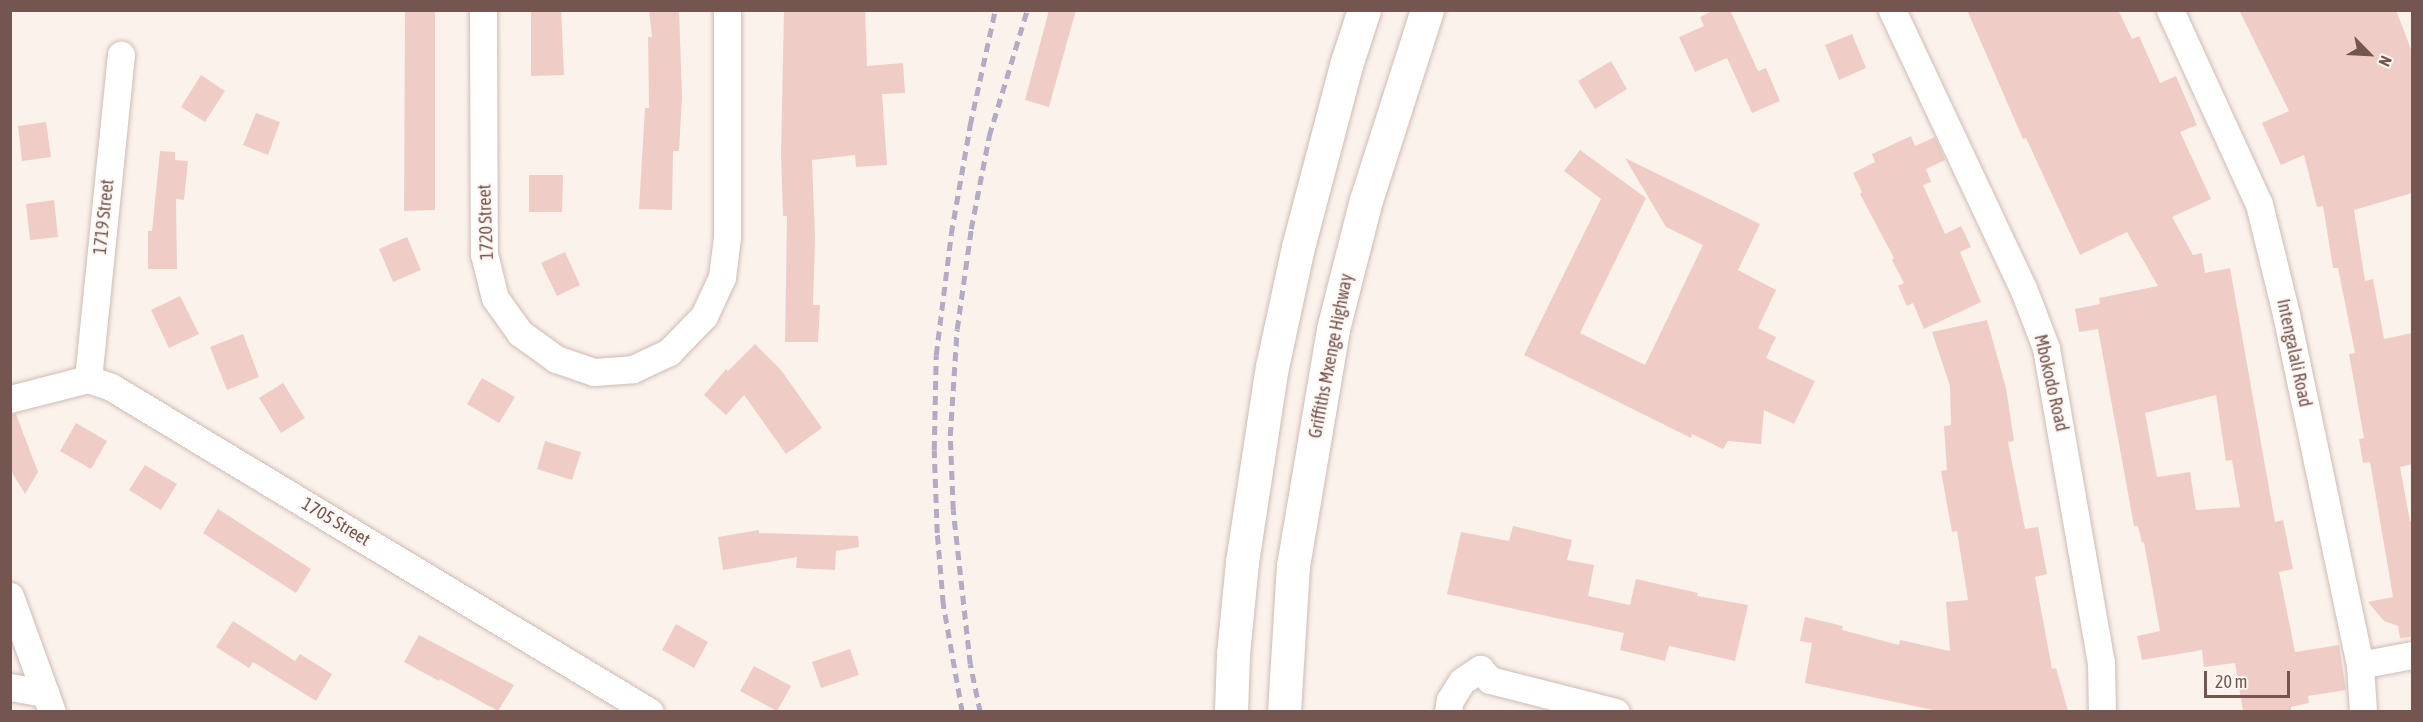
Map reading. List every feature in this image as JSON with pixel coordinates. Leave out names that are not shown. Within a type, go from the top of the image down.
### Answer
[{"type":"street","name":"1720 Street","points":[[483,10],[484,254],[495,298],[520,333],[556,359],[594,372],[633,369],[669,352],[704,316],[722,277],[727,237],[727,10]]},
{"type":"street","points":[[1231,711],[1233,654],[1242,562],[1272,368],[1298,247],[1346,65],[1364,10]]},
{"type":"street","name":"Griffiths Mxenge Highway","points":[[1284,711],[1293,566],[1333,328],[1366,200],[1427,10]]},
{"type":"street","name":"Mbokodo Road","points":[[1892,10],[2023,288],[2046,348],[2101,662],[2102,711]]},
{"type":"street","name":"Intengalali Road","points":[[2170,10],[2259,204],[2284,304],[2360,665],[2363,711]]},
{"type":"street","name":"1719 Street","points":[[88,379],[121,56]]},
{"type":"street","points":[[10,399],[88,379]]},
{"type":"street","name":"1705 Street","points":[[88,379],[111,387],[152,410],[650,711]]},
{"type":"street","points":[[10,596],[49,702]]},
{"type":"street","points":[[2360,665],[2412,655]]},
{"type":"street","points":[[1448,711],[1450,700],[1462,681],[1480,669],[1490,680],[1616,711]]},
{"type":"street","points":[[10,687],[49,702]]},
{"type":"building","points":[[405,10],[435,10],[435,210],[404,211]]},
{"type":"building","points":[[531,10],[561,10],[564,75],[531,76]]},
{"type":"building","points":[[649,10],[679,10],[682,97],[679,151],[673,151],[672,210],[639,209],[645,108],[649,108],[648,37],[652,37]]},
{"type":"building","points":[[784,10],[865,10],[867,66],[903,63],[905,93],[882,94],[887,165],[856,167],[855,155],[812,160],[815,238],[813,305],[820,305],[818,342],[785,342],[787,216],[783,216],[781,154]]},
{"type":"building","points":[[1049,10],[1076,10],[1049,107],[1025,100]]},
{"type":"building","points":[[1714,10],[1730,10],[1758,71],[1766,68],[1780,101],[1752,113],[1727,58],[1695,72],[1679,37],[1704,26],[1700,17]]},
{"type":"building","points":[[1967,10],[2118,10],[2132,39],[2139,36],[2160,83],[2176,76],[2197,125],[2180,132],[2211,199],[2172,217],[2193,255],[2202,253],[2205,273],[2230,268],[2275,522],[2283,520],[2293,569],[2279,572],[2295,652],[2339,645],[2346,690],[2308,696],[2309,703],[2291,707],[2291,711],[2243,711],[2235,663],[2204,667],[2202,650],[2142,660],[2137,636],[2160,631],[2144,542],[2142,543],[2138,526],[2134,526],[2098,329],[2079,332],[2075,309],[2100,304],[2099,298],[2158,286],[2127,232],[2080,255],[2026,138],[2023,139]],"holes":[[[2216,395],[2226,461],[2232,460],[2240,507],[2196,510],[2190,472],[2157,477],[2145,413]]]},
{"type":"building","points":[[2239,10],[2396,10],[2412,52],[2412,193],[2354,210],[2365,281],[2373,279],[2384,339],[2412,333],[2412,464],[2400,467],[2410,521],[2412,521],[2412,637],[2400,638],[2398,626],[2384,621],[2368,602],[2393,597],[2370,462],[2363,463],[2359,439],[2364,438],[2349,354],[2355,353],[2338,268],[2333,268],[2323,206],[2317,207],[2304,155],[2281,165],[2262,123],[2289,111]]},
{"type":"building","points":[[1852,34],[1866,68],[1839,80],[1825,45]]},
{"type":"building","points":[[1611,61],[1627,89],[1595,109],[1578,81]]},
{"type":"building","points":[[201,75],[225,91],[205,122],[181,107]]},
{"type":"building","points":[[256,113],[280,122],[268,155],[243,145]]},
{"type":"building","points":[[46,122],[51,157],[22,161],[18,126]]},
{"type":"building","points":[[1911,136],[1915,146],[1935,137],[1945,160],[1926,169],[1931,182],[1923,185],[1945,234],[1961,226],[1971,247],[1960,252],[1981,302],[1924,329],[1913,303],[1907,306],[1898,286],[1904,283],[1892,260],[1894,258],[1860,194],[1862,192],[1853,173],[1875,162],[1872,154]]},
{"type":"building","points":[[1580,150],[1646,198],[1580,333],[1645,365],[1703,245],[1666,227],[1625,158],[1760,224],[1738,270],[1776,290],[1758,328],[1776,337],[1766,358],[1815,381],[1794,424],[1764,410],[1761,444],[1728,441],[1723,449],[1692,434],[1691,438],[1524,355],[1601,199],[1564,171]]},
{"type":"building","points":[[160,151],[175,152],[175,160],[188,161],[184,200],[176,199],[177,269],[148,269],[148,231],[152,231]]},
{"type":"building","points":[[529,175],[563,175],[562,212],[529,212]]},
{"type":"building","points":[[54,200],[58,237],[30,240],[26,204]]},
{"type":"building","points":[[407,237],[421,270],[393,282],[379,249]]},
{"type":"building","points":[[565,252],[580,285],[557,296],[541,263]]},
{"type":"building","points":[[180,296],[199,334],[169,348],[151,310]]},
{"type":"building","points":[[1987,320],[2006,388],[2014,441],[2008,442],[2025,529],[2038,527],[2047,574],[2035,577],[2052,669],[2056,668],[2068,711],[1938,711],[1805,683],[1812,643],[1800,641],[1805,617],[1843,626],[1842,630],[1899,645],[1900,640],[1950,651],[1946,602],[1968,600],[1957,531],[1952,532],[1941,471],[1947,470],[1944,426],[1951,425],[1950,386],[1932,332]]},
{"type":"building","points":[[243,334],[259,377],[227,390],[210,347]]},
{"type":"building","points":[[755,344],[781,370],[822,428],[786,454],[744,395],[726,415],[704,395],[726,369],[728,371]]},
{"type":"building","points":[[482,378],[515,397],[499,423],[467,404]]},
{"type":"building","points":[[283,383],[305,418],[281,433],[259,398]]},
{"type":"building","points":[[10,414],[16,414],[38,472],[25,494],[10,469]]},
{"type":"building","points":[[76,423],[107,441],[91,469],[60,451]]},
{"type":"building","points":[[545,441],[581,452],[572,480],[537,469]]},
{"type":"building","points":[[145,465],[177,484],[161,510],[129,490]]},
{"type":"building","points":[[218,509],[311,569],[296,593],[203,533]]},
{"type":"building","points":[[1513,526],[1572,540],[1567,560],[1594,565],[1588,596],[1630,605],[1636,579],[1698,593],[1697,596],[1748,605],[1735,661],[1669,646],[1665,661],[1620,650],[1624,633],[1447,594],[1461,532],[1509,541]]},
{"type":"building","points":[[759,530],[759,533],[858,536],[859,547],[836,551],[835,570],[796,568],[797,557],[723,570],[718,537]]},
{"type":"building","points":[[233,621],[295,661],[300,654],[332,674],[316,701],[253,662],[249,668],[216,647]]},
{"type":"building","points":[[676,624],[708,642],[694,668],[662,650]]},
{"type":"building","points":[[419,635],[514,685],[498,711],[404,662]]},
{"type":"building","points":[[850,649],[859,675],[821,688],[812,662]]},
{"type":"building","points":[[754,666],[791,686],[777,711],[740,691]]},
{"type":"railway","points":[[962,712],[943,604],[937,533],[934,450],[936,355],[951,234],[970,125],[995,10]]},
{"type":"railway","points":[[980,712],[970,664],[953,510],[950,436],[957,329],[971,229],[989,136],[1027,10]]}]
